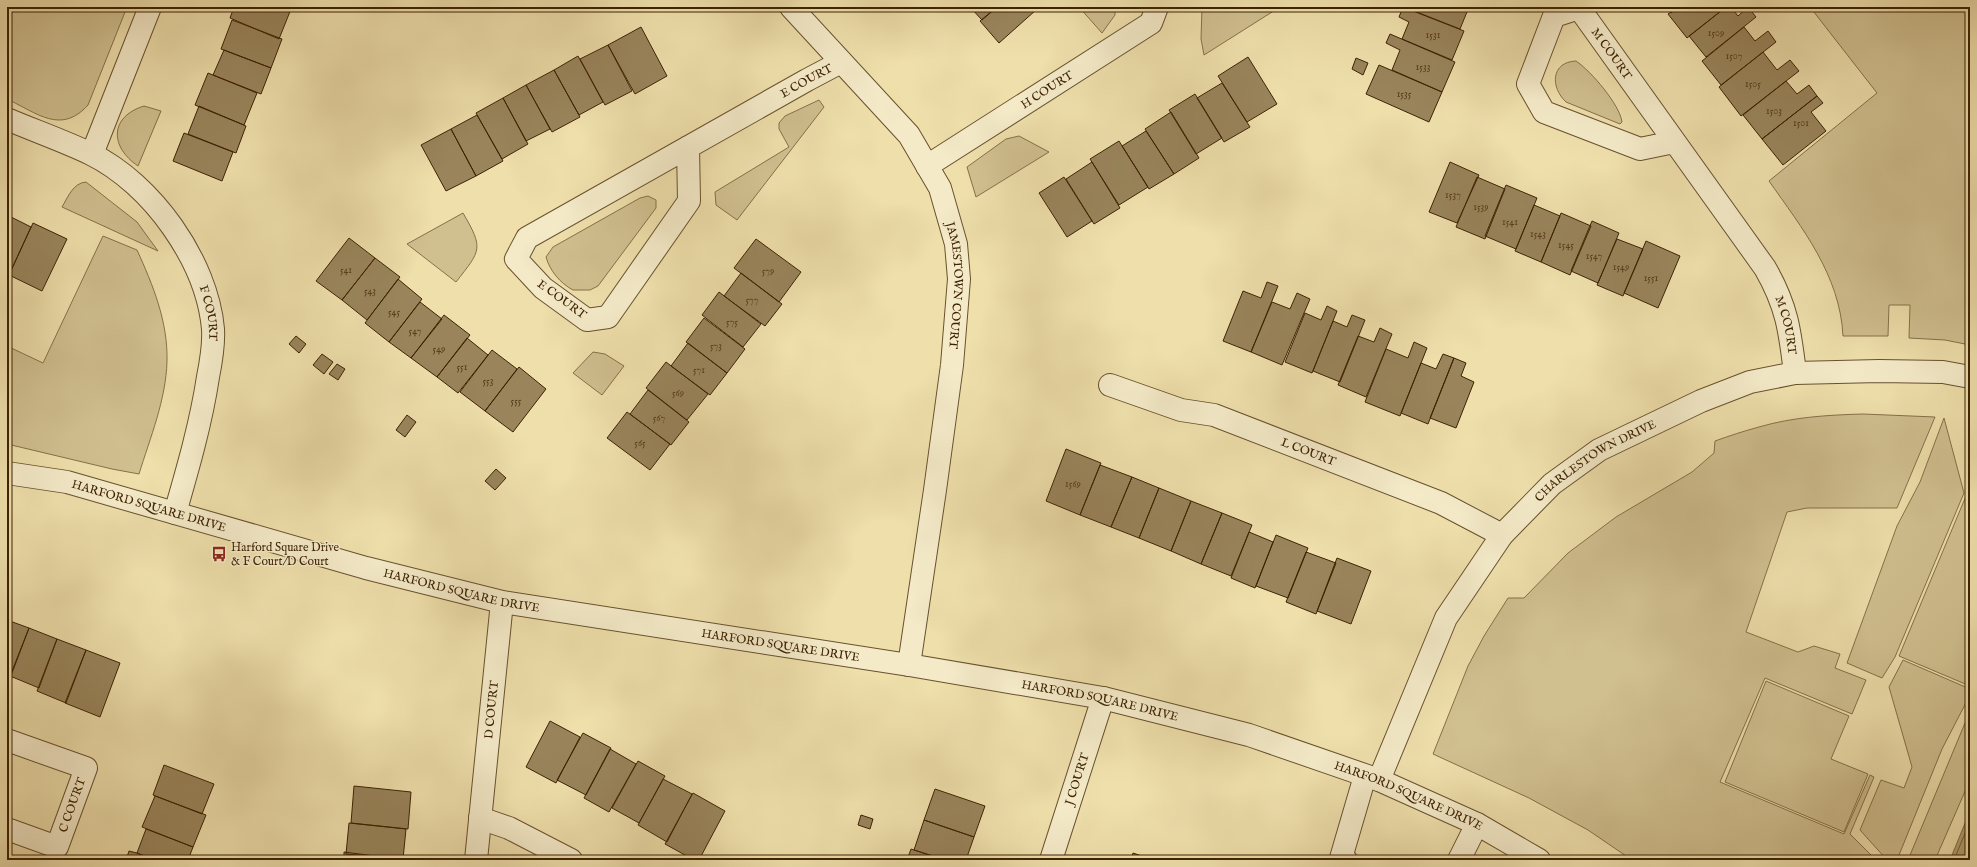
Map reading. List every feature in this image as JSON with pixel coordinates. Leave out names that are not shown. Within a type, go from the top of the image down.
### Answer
[{"type":"street","points":[[92,154],[150,7]]},
{"type":"street","name":"JAMESTOWN COURT","points":[[791,7],[909,136],[940,188],[956,244],[959,278],[950,381],[936,490],[909,665]]},
{"type":"street","name":"H COURT","points":[[928,166],[1151,23],[1157,7]]},
{"type":"street","name":"M COURT","points":[[1674,142],[1640,149],[1544,112],[1528,84],[1554,16],[1579,8],[1765,268],[1778,290],[1789,325],[1795,373]]},
{"type":"street","name":"E COURT","points":[[688,147],[689,201],[608,317],[587,320],[543,288],[516,259],[527,238],[688,147],[841,62]]},
{"type":"street","name":"F COURT","points":[[7,119],[92,154],[127,177],[154,201],[177,232],[195,267],[208,302],[213,330],[210,371],[205,400],[193,450],[175,513]]},
{"type":"street","name":"CHARLESTOWN DRIVE","points":[[1346,860],[1341,858],[1372,778],[1446,618],[1502,535],[1552,484],[1599,450],[1701,401],[1750,382],[1795,373],[1879,371],[1943,372],[1970,377]]},
{"type":"street","name":"L COURT","points":[[1110,385],[1181,410],[1221,418],[1442,503],[1502,535]]},
{"type":"street","name":"HARFORD SQUARE DRIVE","points":[[7,473],[67,482],[366,568],[502,602],[909,665],[1103,698],[1249,735],[1372,778],[1477,824],[1539,860]]},
{"type":"street","name":"D COURT","points":[[476,860],[502,602]]},
{"type":"street","name":"J COURT","points":[[1051,860],[1103,698]]},
{"type":"street","name":"C COURT","points":[[7,740],[86,768],[57,847],[7,829]]},
{"type":"street","points":[[480,818],[509,828],[571,860]]},
{"type":"street","points":[[1459,860],[1477,824]]},
{"type":"shaded area","points":[[14,7],[127,7],[88,105],[78,114],[68,119],[58,120],[39,115],[7,99],[7,17],[10,18]]},
{"type":"shaded area","points":[[1079,7],[1115,7],[1115,15],[1102,33]]},
{"type":"shaded area","points":[[1202,7],[1280,7],[1204,55],[1201,39]]},
{"type":"shaded area","points":[[1810,7],[1970,7],[1970,345],[1945,340],[1909,338],[1910,305],[1889,305],[1888,336],[1843,336],[1835,293],[1827,273],[1806,235],[1769,181],[1877,93]]},
{"type":"shaded area","points":[[1576,61],[1597,80],[1611,98],[1620,115],[1622,122],[1620,124],[1566,102],[1561,96],[1557,89],[1556,83],[1558,70],[1568,62]]},
{"type":"shaded area","points":[[819,100],[824,107],[737,220],[716,205],[715,192],[789,147],[779,129],[779,123],[785,116]]},
{"type":"shaded area","points":[[144,106],[161,111],[138,166],[122,150],[118,142],[117,133],[119,125],[124,117]]},
{"type":"shaded area","points":[[1019,136],[1049,152],[976,197],[967,167],[1006,139]]},
{"type":"shaded area","points":[[86,182],[137,222],[158,251],[62,207],[74,188],[81,183]]},
{"type":"shaded area","points":[[648,196],[656,200],[656,208],[598,286],[590,290],[573,290],[560,280],[553,272],[546,257],[553,247],[640,198]]},
{"type":"shaded area","points":[[463,213],[474,234],[477,242],[477,249],[471,263],[456,282],[407,244]]},
{"type":"shaded area","points":[[103,236],[137,250],[154,290],[165,332],[167,361],[164,390],[157,419],[139,474],[7,444],[7,346],[43,363]]},
{"type":"shaded area","points":[[593,352],[605,354],[624,366],[602,395],[573,373]]},
{"type":"shaded area","points":[[1863,414],[1935,417],[1897,508],[1807,508],[1787,512],[1746,632],[1798,652],[1814,646],[1840,654],[1835,668],[1866,680],[1852,714],[1765,678],[1720,782],[1844,834],[1870,775],[1874,777],[1850,834],[1876,860],[1632,860],[1588,830],[1529,798],[1433,754],[1468,666],[1484,636],[1508,598],[1524,598],[1568,553],[1616,517],[1692,472],[1714,453],[1715,441],[1785,421],[1824,416]]},
{"type":"shaded area","points":[[1944,418],[1964,493],[1895,657],[1882,678],[1847,663],[1897,526],[1920,482]]},
{"type":"shaded area","points":[[1966,496],[1970,497],[1970,686],[1899,656]]},
{"type":"shaded area","points":[[1903,660],[1970,689],[1970,695],[1942,749],[1897,860],[1887,860],[1860,830],[1881,780],[1904,788],[1912,767],[1889,687]]},
{"type":"shaded area","points":[[1766,681],[1849,716],[1831,759],[1868,774],[1844,832],[1725,782]]},
{"type":"shaded area","points":[[1970,711],[1970,780],[1935,860],[1908,860]]},
{"type":"water","points":[[1970,811],[1970,860],[1950,860]]},
{"type":"building","points":[[234,7],[286,7],[291,9],[279,39],[230,18]]},
{"type":"building","points":[[970,7],[997,7],[982,20]]},
{"type":"building","points":[[997,7],[1034,7],[1036,10],[999,43],[980,21]]},
{"type":"building","points":[[1403,7],[1464,31],[1452,60],[1402,39],[1409,22],[1399,17]]},
{"type":"building","points":[[1416,7],[1469,7],[1460,29],[1414,11]]},
{"type":"building","points":[[1666,7],[1678,7],[1671,13]]},
{"type":"building","points":[[1678,7],[1726,7],[1687,38],[1668,14]]},
{"type":"building","points":[[1726,7],[1731,7],[1738,16],[1748,7],[1756,17],[1706,57],[1689,36]]},
{"type":"building","points":[[232,20],[282,39],[271,68],[221,49]]},
{"type":"building","points":[[641,27],[667,76],[635,94],[608,45]]},
{"type":"building","points":[[1744,27],[1755,41],[1768,31],[1776,42],[1721,85],[1702,61]]},
{"type":"building","points":[[1390,34],[1455,62],[1442,92],[1392,70],[1400,50],[1386,43]]},
{"type":"building","points":[[608,45],[632,91],[605,105],[580,59]]},
{"type":"building","points":[[224,50],[271,68],[261,94],[213,75]]},
{"type":"building","points":[[1763,52],[1777,70],[1790,60],[1799,71],[1741,116],[1719,87]]},
{"type":"building","points":[[578,56],[603,102],[579,115],[554,70]]},
{"type":"building","points":[[1248,57],[1277,104],[1247,122],[1218,76]]},
{"type":"building","points":[[1356,58],[1368,63],[1363,75],[1352,69]]},
{"type":"building","points":[[1379,65],[1442,92],[1429,122],[1366,94]]},
{"type":"building","points":[[554,70],[580,117],[552,132],[526,85]]},
{"type":"building","points":[[208,73],[257,93],[244,125],[195,105]]},
{"type":"building","points":[[1786,81],[1797,94],[1809,85],[1817,96],[1762,139],[1743,115]]},
{"type":"building","points":[[1222,83],[1250,127],[1224,142],[1197,98]]},
{"type":"building","points":[[526,85],[550,129],[526,141],[503,98]]},
{"type":"building","points":[[1195,94],[1222,138],[1196,154],[1169,110]]},
{"type":"building","points":[[1817,96],[1823,103],[1811,112],[1826,131],[1783,165],[1762,139]]},
{"type":"building","points":[[503,98],[528,144],[502,159],[476,113]]},
{"type":"building","points":[[199,106],[246,126],[236,153],[188,134]]},
{"type":"building","points":[[1171,112],[1199,158],[1174,174],[1145,129]]},
{"type":"building","points":[[477,115],[503,161],[476,176],[451,129]]},
{"type":"building","points":[[451,129],[476,176],[446,191],[421,145]]},
{"type":"building","points":[[1146,131],[1174,174],[1149,189],[1122,146]]},
{"type":"building","points":[[184,133],[233,152],[222,181],[173,161]]},
{"type":"building","points":[[1119,141],[1148,187],[1119,205],[1090,159]]},
{"type":"building","points":[[1092,162],[1120,208],[1094,224],[1066,179]]},
{"type":"building","points":[[1450,162],[1479,175],[1457,223],[1429,212]]},
{"type":"building","points":[[1064,177],[1092,221],[1067,237],[1039,193]]},
{"type":"building","points":[[1477,177],[1505,189],[1485,239],[1456,227]]},
{"type":"building","points":[[1506,185],[1537,198],[1516,249],[1485,236]]},
{"type":"building","points":[[1534,205],[1560,216],[1541,262],[1515,251]]},
{"type":"building","points":[[1561,213],[1591,226],[1570,275],[1541,262]]},
{"type":"building","points":[[7,215],[31,227],[9,275],[7,275]]},
{"type":"building","points":[[1592,221],[1619,233],[1598,283],[1571,271]]},
{"type":"building","points":[[33,223],[67,239],[42,291],[9,275]]},
{"type":"building","points":[[349,238],[375,258],[342,300],[316,281]]},
{"type":"building","points":[[756,239],[801,272],[779,302],[734,268]]},
{"type":"building","points":[[1617,239],[1643,249],[1623,296],[1597,285]]},
{"type":"building","points":[[1646,241],[1680,256],[1658,308],[1624,293]]},
{"type":"building","points":[[375,258],[400,277],[367,320],[342,300]]},
{"type":"building","points":[[741,273],[782,304],[765,326],[724,296]]},
{"type":"building","points":[[398,279],[422,299],[389,342],[365,323]]},
{"type":"building","points":[[1267,282],[1278,286],[1251,352],[1223,341],[1243,291],[1261,298]]},
{"type":"building","points":[[719,292],[761,324],[743,347],[702,315]]},
{"type":"building","points":[[1297,293],[1310,299],[1282,365],[1251,352],[1272,302],[1290,309]]},
{"type":"building","points":[[420,302],[442,319],[411,358],[389,342]]},
{"type":"building","points":[[1327,306],[1337,311],[1312,373],[1285,362],[1305,313],[1321,320]]},
{"type":"building","points":[[444,315],[470,335],[437,377],[411,358]]},
{"type":"building","points":[[1352,315],[1365,320],[1340,382],[1313,371],[1333,321],[1347,327]]},
{"type":"building","points":[[704,318],[745,349],[727,373],[686,342]]},
{"type":"building","points":[[1380,328],[1392,334],[1366,397],[1338,385],[1358,336],[1374,342]]},
{"type":"building","points":[[296,336],[306,344],[299,353],[289,344]]},
{"type":"building","points":[[467,338],[488,355],[458,393],[437,377]]},
{"type":"building","points":[[1414,342],[1427,348],[1400,416],[1365,402],[1386,349],[1408,358]]},
{"type":"building","points":[[688,343],[727,373],[710,395],[671,366]]},
{"type":"building","points":[[492,350],[517,369],[485,411],[460,392]]},
{"type":"building","points":[[322,354],[333,362],[324,374],[313,365]]},
{"type":"building","points":[[1443,354],[1454,358],[1428,424],[1401,413],[1421,363],[1436,369]]},
{"type":"building","points":[[1454,358],[1466,363],[1461,376],[1474,382],[1456,428],[1430,418]]},
{"type":"building","points":[[666,362],[708,394],[687,420],[646,388]]},
{"type":"building","points":[[337,364],[345,369],[338,380],[329,374]]},
{"type":"building","points":[[519,367],[546,389],[513,432],[485,411]]},
{"type":"building","points":[[648,390],[689,422],[671,445],[630,414]]},
{"type":"building","points":[[627,412],[670,444],[650,470],[607,438]]},
{"type":"building","points":[[407,415],[416,422],[405,437],[396,430]]},
{"type":"building","points":[[1066,449],[1101,463],[1080,515],[1046,501]]},
{"type":"building","points":[[1100,465],[1132,477],[1111,527],[1080,515]]},
{"type":"building","points":[[496,469],[506,478],[495,490],[485,481]]},
{"type":"building","points":[[1132,477],[1159,488],[1139,538],[1111,527]]},
{"type":"building","points":[[1159,488],[1191,501],[1171,551],[1139,538]]},
{"type":"building","points":[[1191,501],[1222,513],[1201,564],[1171,551]]},
{"type":"building","points":[[1222,513],[1252,525],[1231,576],[1201,564]]},
{"type":"building","points":[[1249,532],[1273,542],[1255,588],[1231,578]]},
{"type":"building","points":[[1276,535],[1308,548],[1288,598],[1256,586]]},
{"type":"building","points":[[1306,552],[1336,563],[1316,614],[1286,602]]},
{"type":"building","points":[[1337,558],[1371,571],[1351,624],[1317,611]]},
{"type":"building","points":[[7,620],[29,628],[12,673],[7,672]]},
{"type":"building","points":[[29,628],[57,639],[39,688],[10,676]]},
{"type":"building","points":[[57,639],[86,650],[66,703],[37,691]]},
{"type":"building","points":[[86,650],[120,663],[100,717],[65,703]]},
{"type":"building","points":[[550,721],[580,737],[556,783],[526,767]]},
{"type":"building","points":[[583,733],[611,748],[586,795],[557,780]]},
{"type":"building","points":[[610,749],[636,764],[609,812],[584,798]]},
{"type":"building","points":[[638,761],[665,776],[639,823],[612,808]]},
{"type":"building","points":[[164,765],[214,784],[202,814],[153,795]]},
{"type":"building","points":[[663,779],[692,794],[667,842],[638,825]]},
{"type":"building","points":[[354,786],[411,792],[408,829],[351,823]]},
{"type":"building","points":[[935,789],[985,806],[974,837],[924,820]]},
{"type":"building","points":[[693,793],[725,811],[699,860],[694,860],[665,844]]},
{"type":"building","points":[[155,796],[206,815],[193,847],[142,827]]},
{"type":"building","points":[[861,815],[873,819],[870,829],[858,825]]},
{"type":"building","points":[[924,820],[974,837],[966,860],[945,860],[914,850]]},
{"type":"building","points":[[349,823],[406,829],[403,859],[346,854]]},
{"type":"building","points":[[146,829],[193,847],[188,860],[154,860],[137,853]]},
{"type":"building","points":[[911,849],[914,850],[945,860],[907,860]]},
{"type":"building","points":[[129,851],[137,853],[154,860],[126,860]]},
{"type":"building","points":[[344,852],[398,859],[398,860],[344,860]]},
{"type":"building","points":[[1133,853],[1154,860],[1131,860]]},
{"type":"place","name":"Harford Square Drive & F Court/D Court","points":[[219,554]]}]
